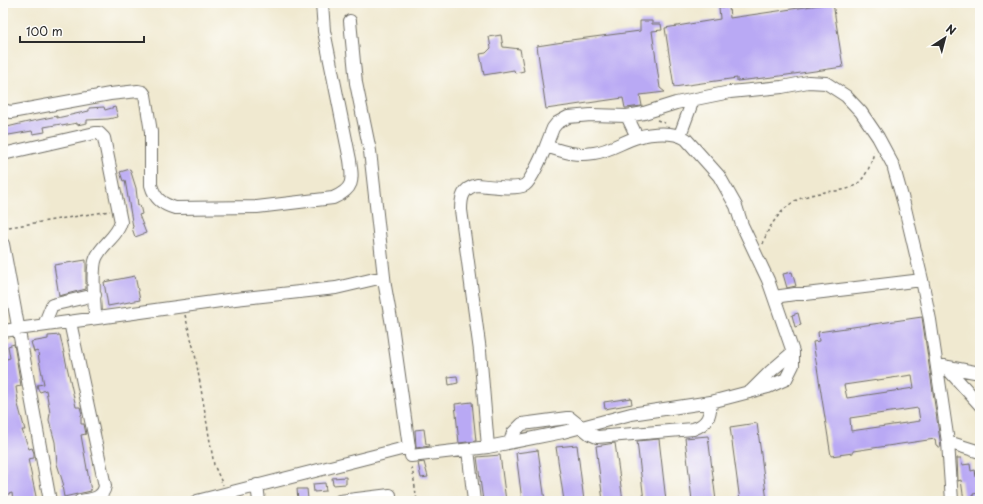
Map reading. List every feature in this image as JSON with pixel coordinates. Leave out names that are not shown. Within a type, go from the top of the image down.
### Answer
[{"type":"street","points":[[3,110],[11,112],[110,94],[138,91],[143,92],[145,95],[150,132],[151,185],[153,193],[158,200],[165,205],[175,208],[257,207],[333,198],[343,194],[350,187],[352,178],[350,160],[324,32],[322,3]]},
{"type":"street","points":[[197,501],[409,447],[384,277],[370,151],[356,83],[350,21]]},
{"type":"street","points":[[488,447],[480,351],[461,210],[461,199],[464,193],[472,186],[478,185],[524,186],[532,176],[553,128],[562,119],[568,117],[591,115],[627,116],[644,113],[676,103],[730,92],[782,87],[808,82],[826,83],[846,96],[860,112],[878,137],[893,166],[922,280],[940,366],[948,442],[952,501]]},
{"type":"street","points":[[681,133],[693,100]]},
{"type":"street","points":[[627,116],[637,137]]},
{"type":"street","points":[[3,154],[99,133],[104,138],[121,222],[119,227],[96,258],[94,271],[95,318]]},
{"type":"street","points":[[546,146],[572,154],[591,154],[615,147],[637,137],[681,133]]},
{"type":"street","points":[[581,428],[631,414],[711,402],[768,387],[786,379],[794,365],[793,352],[774,297],[742,225],[736,206],[719,176],[681,133]]},
{"type":"street","points":[[3,244],[50,501]]},
{"type":"street","points":[[3,331],[19,332],[235,301],[323,293],[336,288],[384,277]]},
{"type":"street","points":[[774,297],[922,280]]},
{"type":"street","points":[[44,325],[52,305],[95,295]]},
{"type":"street","points":[[3,337],[44,325],[71,324],[95,318],[131,315]]},
{"type":"street","points":[[71,324],[104,486],[104,491],[101,495],[96,498],[80,501]]},
{"type":"street","points":[[940,366],[980,373]]},
{"type":"street","points":[[940,366],[980,405]]},
{"type":"street","points":[[411,456],[468,450],[510,442],[517,427],[522,424],[567,418],[570,418],[590,434],[598,437],[693,429],[700,427],[708,417],[711,402]]},
{"type":"street","points":[[631,414],[636,435]]},
{"type":"street","points":[[948,442],[980,452]]},
{"type":"street","points":[[468,450],[474,501]]},
{"type":"street","points":[[258,485],[259,501]]},
{"type":"street","points":[[340,501],[390,495]]},
{"type":"path","points":[[644,113],[681,133]]},
{"type":"path","points":[[758,259],[765,237],[770,228],[780,214],[795,201],[807,196],[851,187],[860,181],[867,172],[878,137]]},
{"type":"path","points":[[3,228],[119,210]]},
{"type":"path","points":[[184,308],[195,354],[214,465],[227,494]]},
{"type":"path","points":[[411,456],[417,501]]},
{"type":"building","points":[[833,3],[843,67],[773,77],[737,81],[737,78],[674,87],[665,28],[720,19],[719,7],[729,7],[730,18]]},
{"type":"building","points":[[640,21],[652,21],[652,24],[661,24],[662,30],[652,31],[660,88],[665,92],[640,95],[642,106],[625,108],[623,98],[546,109],[537,46],[563,41],[640,31]]},
{"type":"building","points":[[501,35],[503,47],[520,49],[524,71],[515,73],[514,70],[484,75],[480,54],[486,53],[491,48],[489,37]]},
{"type":"building","points":[[104,107],[105,110],[115,107],[118,117],[87,120],[87,123],[77,125],[77,123],[44,127],[45,132],[33,134],[32,131],[3,136],[3,128],[57,116],[57,118],[89,111],[89,108]]},
{"type":"building","points":[[130,169],[136,188],[138,206],[140,205],[142,214],[139,215],[146,233],[135,237],[132,228],[125,180],[123,181],[120,172]]},
{"type":"building","points":[[86,260],[86,289],[59,296],[54,265]]},
{"type":"building","points":[[792,272],[796,286],[787,288],[783,274]]},
{"type":"building","points":[[135,276],[140,300],[108,306],[104,282]]},
{"type":"building","points":[[798,313],[801,325],[795,327],[792,315]]},
{"type":"building","points":[[922,317],[941,447],[936,445],[935,439],[853,451],[853,453],[831,456],[813,342],[819,341],[818,332]],"holes":[[[912,375],[914,388],[847,398],[844,385]],[[918,408],[920,421],[851,431],[850,418]]]},
{"type":"building","points":[[60,335],[76,407],[80,407],[82,414],[81,424],[84,424],[86,434],[81,435],[91,491],[64,497],[62,486],[64,486],[57,464],[55,442],[49,420],[50,413],[46,390],[40,392],[37,385],[44,384],[38,351],[34,352],[31,342],[48,339],[48,336]]},
{"type":"building","points":[[14,344],[21,386],[16,387],[17,401],[25,430],[22,430],[29,449],[32,448],[34,453],[34,458],[28,459],[37,501],[13,501],[12,493],[5,495],[3,490],[3,482],[6,481],[5,464],[3,465],[3,360],[10,358],[8,346]]},
{"type":"building","points":[[457,376],[458,383],[449,385],[448,377]]},
{"type":"building","points":[[631,398],[632,404],[605,409],[604,402]]},
{"type":"building","points":[[472,402],[476,441],[459,443],[455,404]]},
{"type":"building","points":[[757,423],[767,501],[740,501],[730,427]]},
{"type":"building","points":[[424,429],[426,444],[429,444],[430,446],[416,448],[415,430]]},
{"type":"building","points":[[708,436],[716,501],[692,501],[685,438]]},
{"type":"building","points":[[659,439],[666,501],[644,501],[637,441]]},
{"type":"building","points":[[615,443],[623,501],[603,501],[596,446]]},
{"type":"building","points":[[577,445],[584,501],[564,501],[556,447]]},
{"type":"building","points":[[538,450],[545,501],[522,501],[516,453]]},
{"type":"building","points":[[500,455],[506,501],[483,501],[477,457]]},
{"type":"building","points":[[957,458],[961,458],[962,465],[970,464],[971,471],[975,470],[976,477],[980,477],[980,493],[973,494],[974,501],[964,501],[961,480],[958,481]]},
{"type":"building","points":[[424,462],[428,477],[421,478],[418,463]]},
{"type":"building","points":[[346,477],[346,484],[333,485],[332,478]]},
{"type":"building","points":[[325,483],[326,491],[314,492],[313,484]]},
{"type":"building","points":[[297,489],[307,489],[308,499],[298,500]]}]
